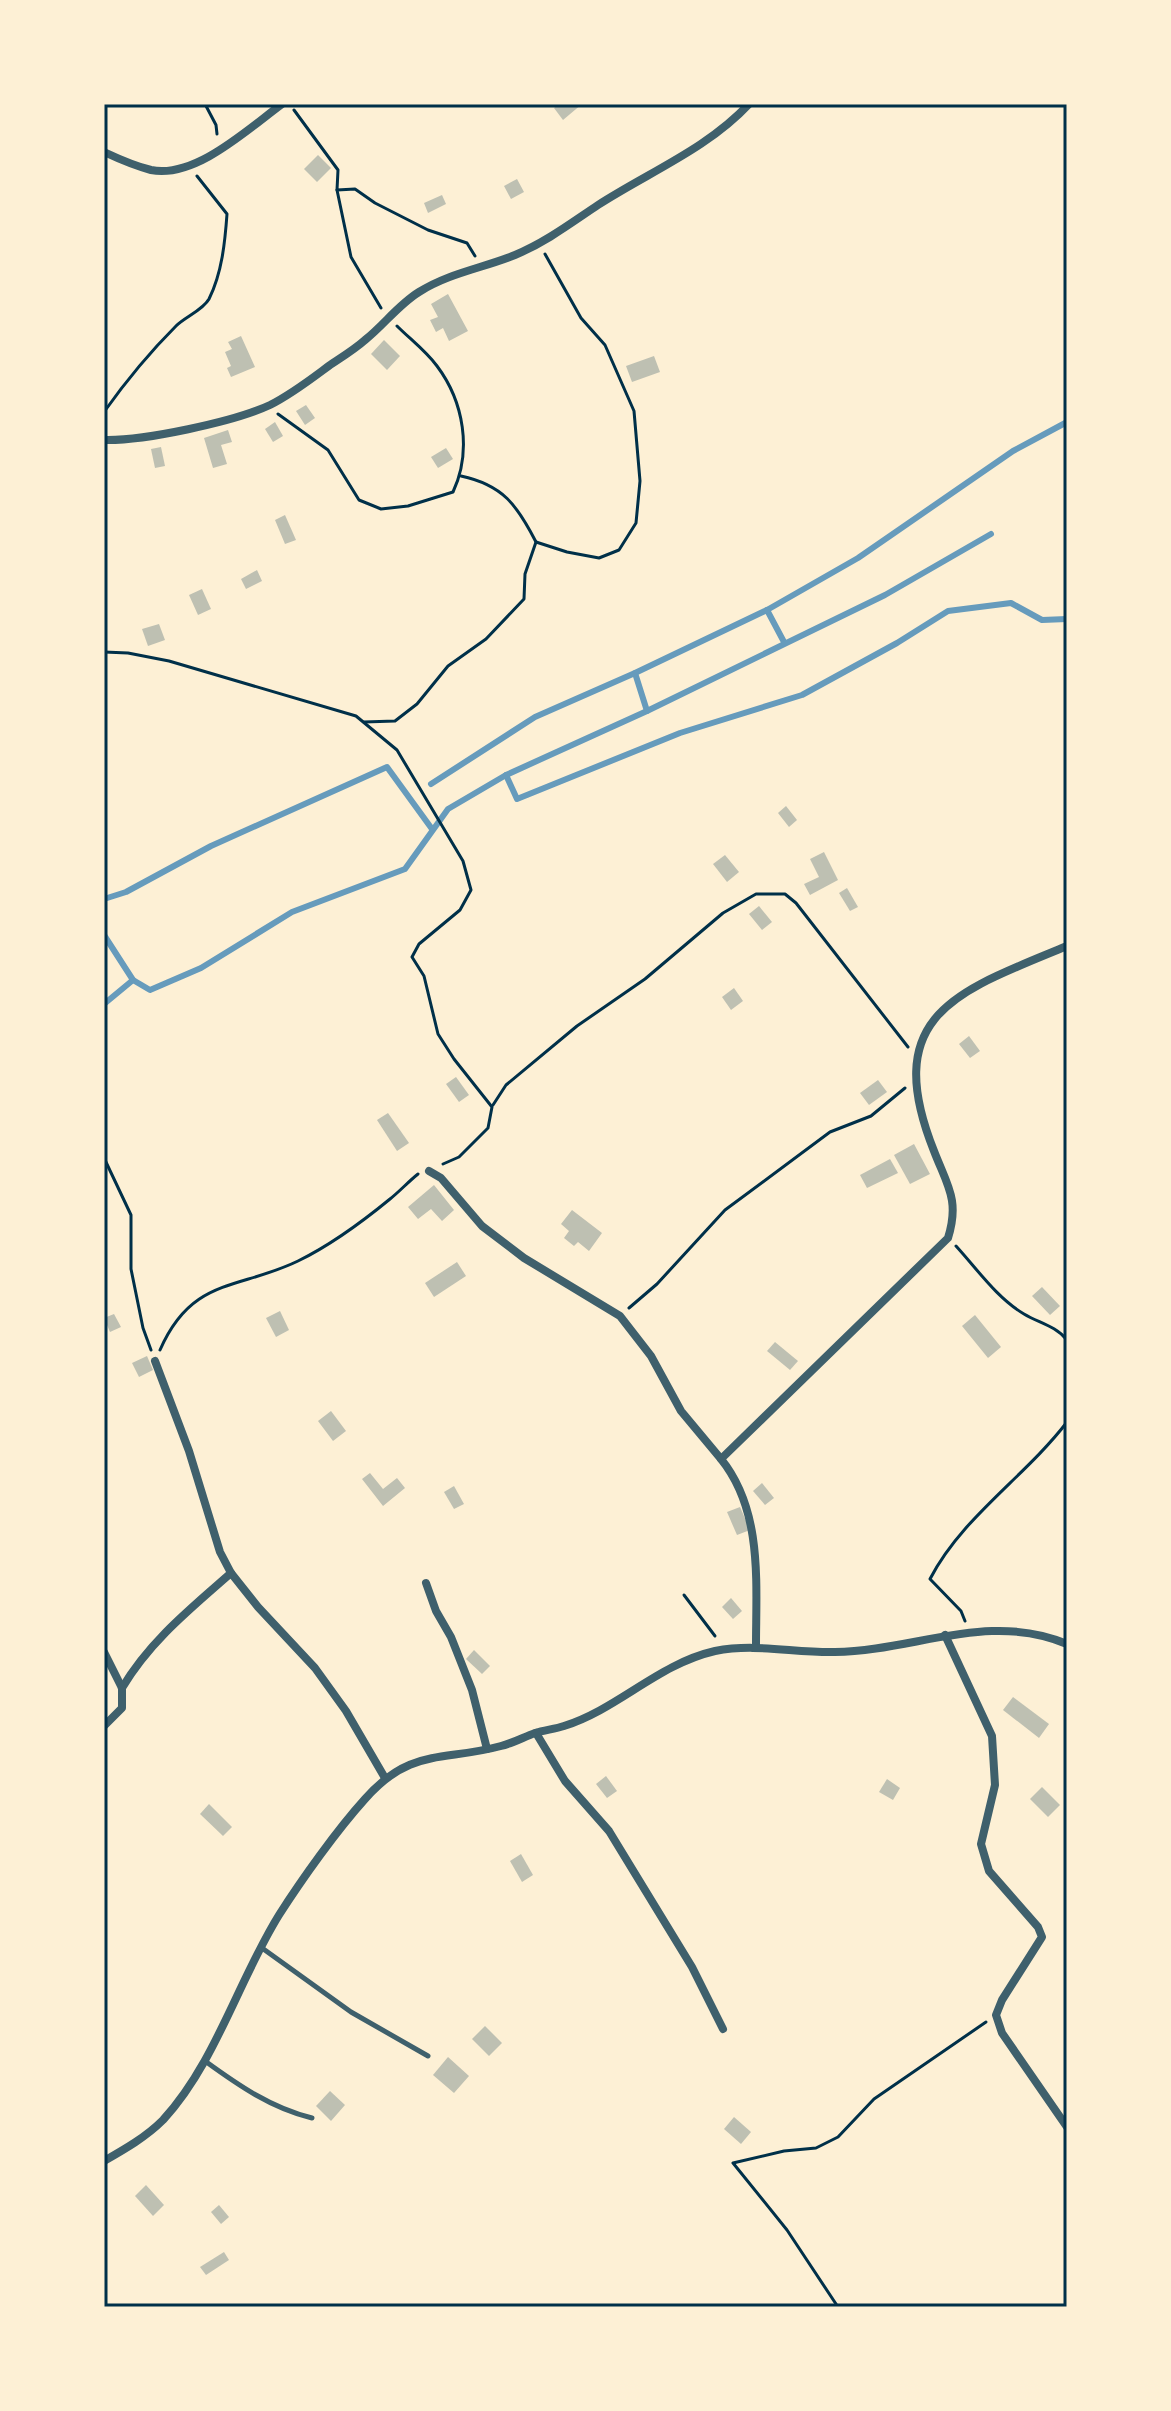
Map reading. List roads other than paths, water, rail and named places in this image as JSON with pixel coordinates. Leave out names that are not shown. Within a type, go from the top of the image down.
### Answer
[{"type":"street","points":[[104,152],[153,170],[189,167],[282,104]]},
{"type":"street","points":[[104,440],[150,436],[224,420],[268,406],[366,340],[387,316],[420,292],[463,271],[539,244],[707,140],[749,104]]},
{"type":"street","points":[[721,1459],[948,1238],[955,1205],[926,1133],[915,1079],[919,1047],[928,1026],[947,1004],[963,992],[1067,946]]},
{"type":"street","points":[[429,1171],[441,1178],[482,1226],[524,1258],[620,1316],[651,1356],[681,1411],[736,1477],[746,1502],[752,1537],[758,1589],[756,1646]]},
{"type":"street","points":[[155,1361],[203,1492],[220,1552],[231,1573],[315,1668],[346,1711],[385,1778]]},
{"type":"street","points":[[122,1688],[142,1656],[166,1630],[231,1573]]},
{"type":"street","points":[[426,1583],[472,1690],[487,1749]]},
{"type":"street","points":[[104,2161],[134,2144],[162,2120],[204,2060],[279,1916],[362,1801],[385,1778],[408,1764],[442,1755],[487,1749],[565,1726],[668,1668],[723,1650],[756,1646],[801,1651],[860,1651],[945,1635],[995,1630],[1065,1640]]},
{"type":"street","points":[[945,1635],[992,1736],[995,1785],[981,1844],[989,1871],[1038,1927],[1042,1937],[1002,2000],[996,2015],[1002,2033],[1067,2127]]},
{"type":"street","points":[[104,1652],[122,1688],[122,1708],[104,1726]]},
{"type":"street","points":[[536,1733],[565,1781],[609,1831],[692,1967],[723,2029]]},
{"type":"lane","points":[[262,1948],[351,2012],[428,2056]]},
{"type":"lane","points":[[204,2060],[247,2091],[296,2114],[312,2118]]},
{"type":"waterway","points":[[431,784],[535,717],[767,610],[858,558],[1013,451],[1067,422]]},
{"type":"waterway","points":[[133,980],[150,990],[201,968],[292,912],[405,869],[448,809],[506,775],[647,711],[885,595],[991,534]]},
{"type":"waterway","points":[[506,775],[517,799],[680,733],[802,695],[948,611],[1011,603],[1042,620],[1067,619]]},
{"type":"waterway","points":[[767,610],[784,642]]},
{"type":"waterway","points":[[635,673],[647,711]]},
{"type":"waterway","points":[[104,899],[126,892],[211,846],[387,767],[432,829]]},
{"type":"waterway","points":[[104,935],[133,980],[104,1004]]}]
